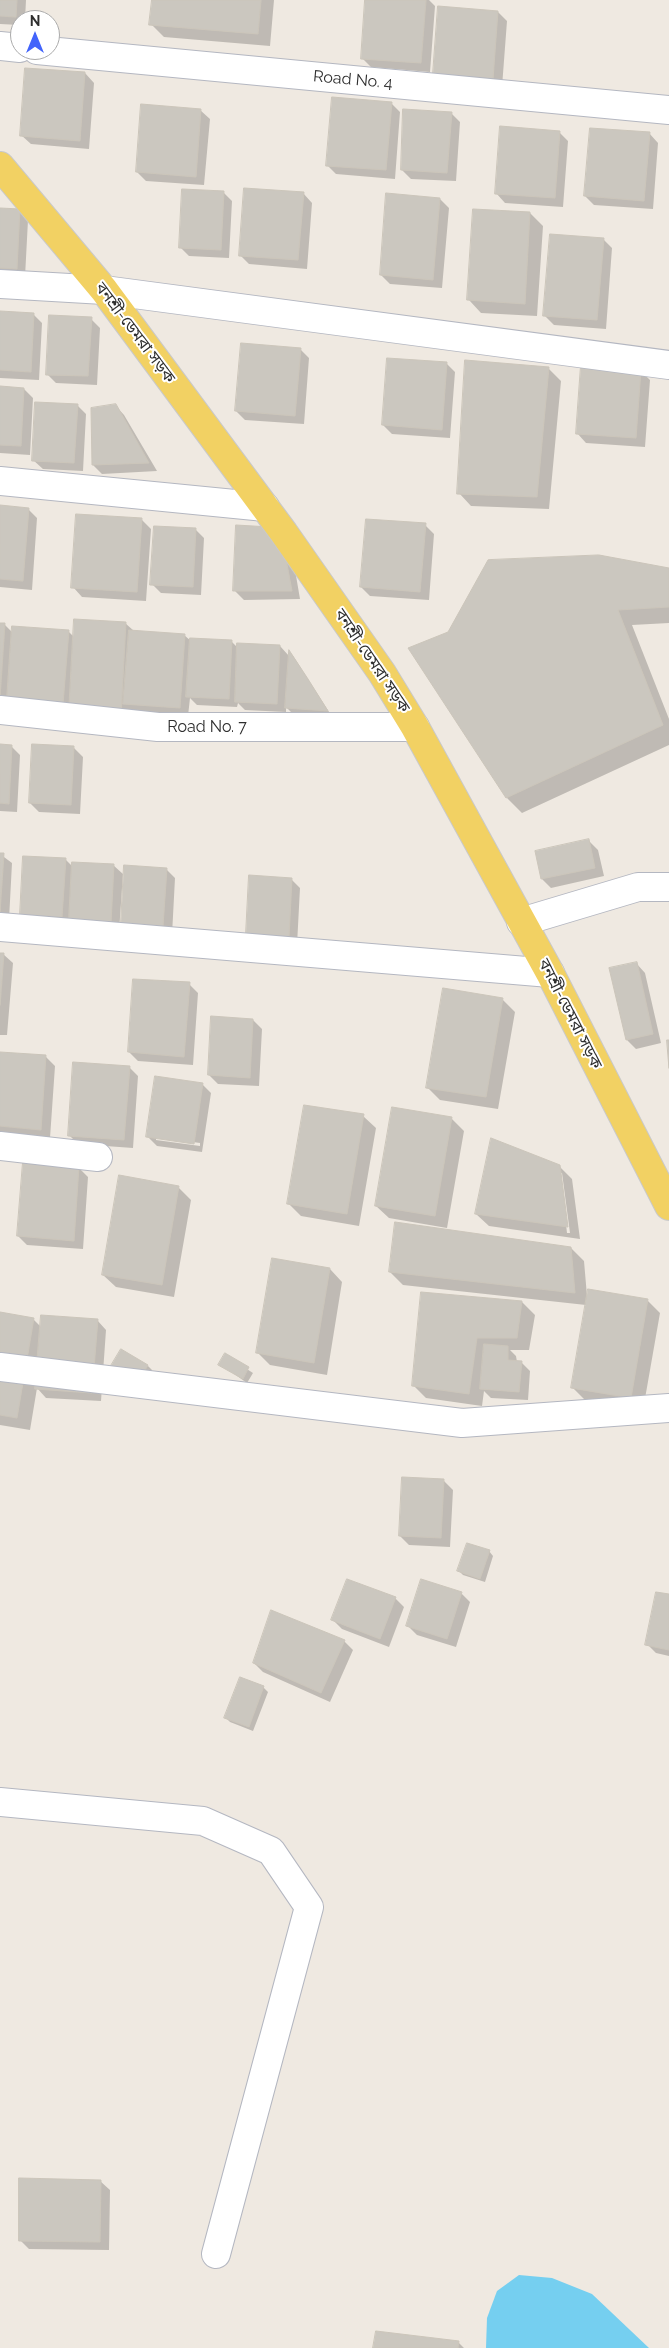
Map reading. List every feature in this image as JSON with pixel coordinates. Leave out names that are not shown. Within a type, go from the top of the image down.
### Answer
[{"type":"main road","name":"বনশ্রী-ডেমরা সড়ক","points":[[0,166],[104,290],[264,507],[382,673],[415,727],[550,973],[669,1206]]},
{"type":"street","name":"Road No. 4","points":[[60,52],[669,110]]},
{"type":"street","points":[[0,284],[104,290],[669,365]]},
{"type":"street","points":[[0,480],[264,507]]},
{"type":"street","name":"Road No. 7","points":[[0,710],[158,727],[415,727]]},
{"type":"street","points":[[521,922],[638,887],[669,887]]},
{"type":"street","points":[[0,927],[550,973]]},
{"type":"street","points":[[0,1146],[98,1157]]},
{"type":"street","points":[[0,1367],[462,1423],[669,1408]]},
{"type":"street","points":[[0,1802],[203,1821],[271,1851],[309,1907],[216,2254]]},
{"type":"water","points":[[519,2275],[552,2278],[592,2294],[649,2348],[486,2348],[487,2318],[497,2291]]},
{"type":"building","points":[[0,0],[17,0],[16,10],[10,10],[10,17],[0,16]]},
{"type":"building","points":[[152,0],[261,0],[258,34],[149,25]]},
{"type":"building","points":[[365,0],[426,0],[421,63],[361,59]]},
{"type":"building","points":[[438,6],[498,11],[493,79],[433,74]]},
{"type":"building","points":[[25,68],[85,72],[80,141],[20,136]]},
{"type":"building","points":[[332,97],[392,102],[386,170],[326,166]]},
{"type":"building","points":[[141,104],[201,109],[196,177],[136,172]]},
{"type":"building","points":[[403,109],[452,112],[447,173],[401,170]]},
{"type":"building","points":[[500,126],[560,131],[555,198],[495,194]]},
{"type":"building","points":[[590,128],[650,132],[644,201],[584,196]]},
{"type":"building","points":[[244,188],[304,192],[298,260],[239,256]]},
{"type":"building","points":[[182,189],[224,191],[221,250],[179,248]]},
{"type":"building","points":[[386,193],[440,198],[433,280],[380,275]]},
{"type":"building","points":[[0,208],[20,209],[17,269],[0,268]]},
{"type":"building","points":[[473,209],[530,212],[525,304],[467,300]]},
{"type":"building","points":[[550,234],[604,238],[597,320],[543,316]]},
{"type":"building","points":[[0,311],[34,313],[31,372],[0,370]]},
{"type":"building","points":[[49,315],[92,317],[88,376],[46,375]]},
{"type":"building","points":[[241,343],[301,348],[295,416],[235,411]]},
{"type":"building","points":[[387,358],[447,362],[442,430],[382,425]]},
{"type":"building","points":[[465,360],[549,367],[537,497],[457,494]]},
{"type":"building","points":[[581,365],[641,370],[636,438],[576,434]]},
{"type":"building","points":[[0,386],[24,388],[21,446],[0,445]]},
{"type":"building","points":[[35,402],[78,404],[74,463],[32,461]]},
{"type":"building","points":[[116,404],[149,463],[92,465],[91,408]]},
{"type":"building","points":[[0,505],[29,508],[23,581],[0,579]]},
{"type":"building","points":[[76,514],[142,518],[137,592],[71,588]]},
{"type":"building","points":[[366,519],[426,523],[420,592],[360,587]]},
{"type":"building","points":[[236,525],[270,527],[284,548],[292,591],[233,591]]},
{"type":"building","points":[[154,526],[196,528],[193,587],[150,585]]},
{"type":"building","points":[[599,555],[669,568],[669,607],[618,610],[663,725],[506,798],[408,648],[448,632],[488,560]]},
{"type":"building","points":[[74,619],[126,622],[121,716],[69,713]]},
{"type":"building","points":[[0,623],[5,623],[0,697]]},
{"type":"building","points":[[12,626],[69,630],[63,704],[7,699]]},
{"type":"building","points":[[129,630],[185,634],[180,708],[123,704]]},
{"type":"building","points":[[190,638],[232,640],[229,699],[186,697]]},
{"type":"building","points":[[237,643],[280,645],[277,704],[235,702]]},
{"type":"building","points":[[289,650],[308,679],[328,711],[285,708]]},
{"type":"building","points":[[0,744],[12,745],[9,804],[0,803]]},
{"type":"building","points":[[32,744],[74,746],[71,805],[29,803]]},
{"type":"building","points":[[589,839],[595,868],[541,879],[535,851]]},
{"type":"building","points":[[0,853],[4,853],[0,912]]},
{"type":"building","points":[[23,856],[66,858],[62,917],[20,915]]},
{"type":"building","points":[[72,862],[114,864],[111,923],[69,921]]},
{"type":"building","points":[[124,865],[167,868],[163,926],[121,924]]},
{"type":"building","points":[[249,875],[292,878],[289,937],[246,934]]},
{"type":"building","points":[[0,953],[4,953],[0,1005]]},
{"type":"building","points":[[637,962],[653,1034],[626,1040],[609,968]]},
{"type":"building","points":[[133,979],[190,982],[184,1057],[128,1052]]},
{"type":"building","points":[[443,988],[503,998],[486,1097],[426,1088]]},
{"type":"building","points":[[211,1016],[253,1019],[250,1078],[208,1075]]},
{"type":"building","points":[[667,1040],[669,1040],[669,1068]]},
{"type":"building","points":[[0,1052],[46,1055],[41,1130],[0,1126]]},
{"type":"building","points":[[73,1062],[130,1066],[124,1140],[68,1136]]},
{"type":"building","points":[[155,1076],[203,1083],[194,1144],[146,1137]]},
{"type":"building","points":[[304,1105],[364,1114],[347,1214],[287,1204]]},
{"type":"building","points":[[392,1107],[452,1117],[435,1216],[375,1206]]},
{"type":"building","points":[[491,1138],[560,1165],[568,1227],[475,1214]]},
{"type":"building","points":[[23,1162],[79,1166],[74,1241],[17,1236]]},
{"type":"building","points":[[119,1175],[179,1186],[162,1285],[102,1275]]},
{"type":"building","points":[[395,1222],[571,1247],[575,1293],[389,1272]]},
{"type":"building","points":[[272,1258],[330,1268],[314,1363],[256,1353]]},
{"type":"building","points":[[588,1289],[648,1299],[631,1398],[571,1388]]},
{"type":"building","points":[[421,1292],[522,1301],[517,1338],[477,1338],[469,1394],[412,1386]]},
{"type":"building","points":[[0,1312],[34,1318],[17,1418],[0,1415]]},
{"type":"building","points":[[41,1315],[98,1319],[92,1393],[35,1389]]},
{"type":"building","points":[[484,1344],[508,1346],[508,1360],[522,1361],[519,1392],[480,1389]]},
{"type":"building","points":[[121,1349],[148,1365],[137,1384],[109,1369]]},
{"type":"building","points":[[225,1353],[249,1367],[243,1379],[218,1365]]},
{"type":"building","points":[[402,1477],[444,1479],[441,1538],[399,1536]]},
{"type":"building","points":[[467,1543],[490,1550],[480,1579],[457,1571]]},
{"type":"building","points":[[347,1579],[396,1597],[380,1639],[331,1620]]},
{"type":"building","points":[[421,1579],[462,1592],[447,1639],[406,1626]]},
{"type":"building","points":[[656,1592],[669,1594],[669,1650],[645,1645]]},
{"type":"building","points":[[271,1610],[345,1640],[321,1693],[253,1663]]},
{"type":"building","points":[[240,1677],[264,1686],[249,1727],[224,1718]]},
{"type":"building","points":[[19,2178],[101,2180],[100,2242],[19,2241]]},
{"type":"building","points":[[376,2331],[459,2341],[458,2348],[373,2348]]}]
